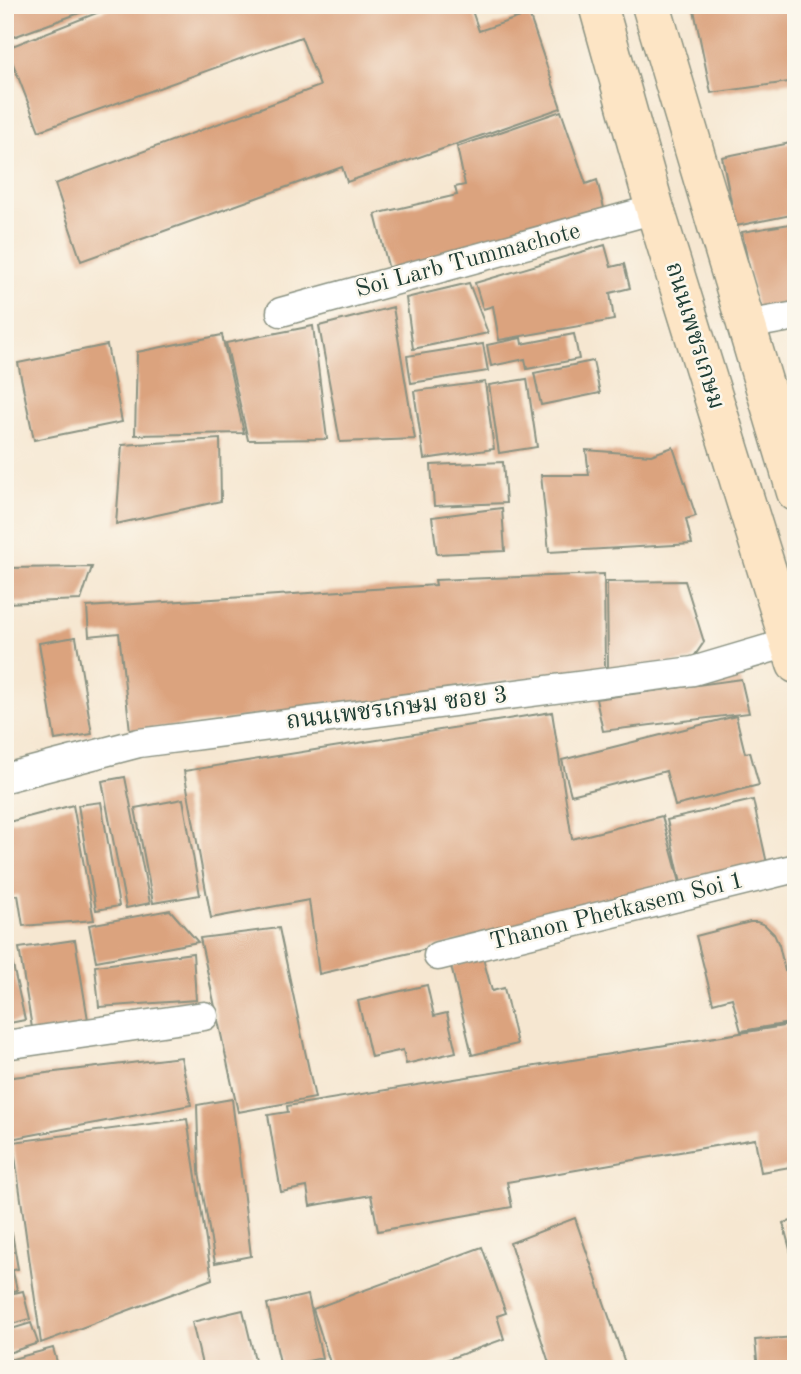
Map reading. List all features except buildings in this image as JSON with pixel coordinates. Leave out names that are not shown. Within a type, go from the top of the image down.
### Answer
[{"type":"main road","name":"ถนนเพชรเกษม","points":[[598,5],[655,209],[792,654]]},
{"type":"main road","points":[[651,5],[796,492]]},
{"type":"street","name":"Soi Larb Tummachote","points":[[281,312],[655,209]]},
{"type":"street","points":[[746,325],[796,316]]},
{"type":"street","name":"ถนนเพชรเกษม ซอย 3","points":[[5,778],[139,743],[693,670],[792,654]]},
{"type":"street","name":"Thanon Phetkasem Soi 1","points":[[438,956],[796,868]]},
{"type":"street","points":[[5,1045],[204,1016]]}]
